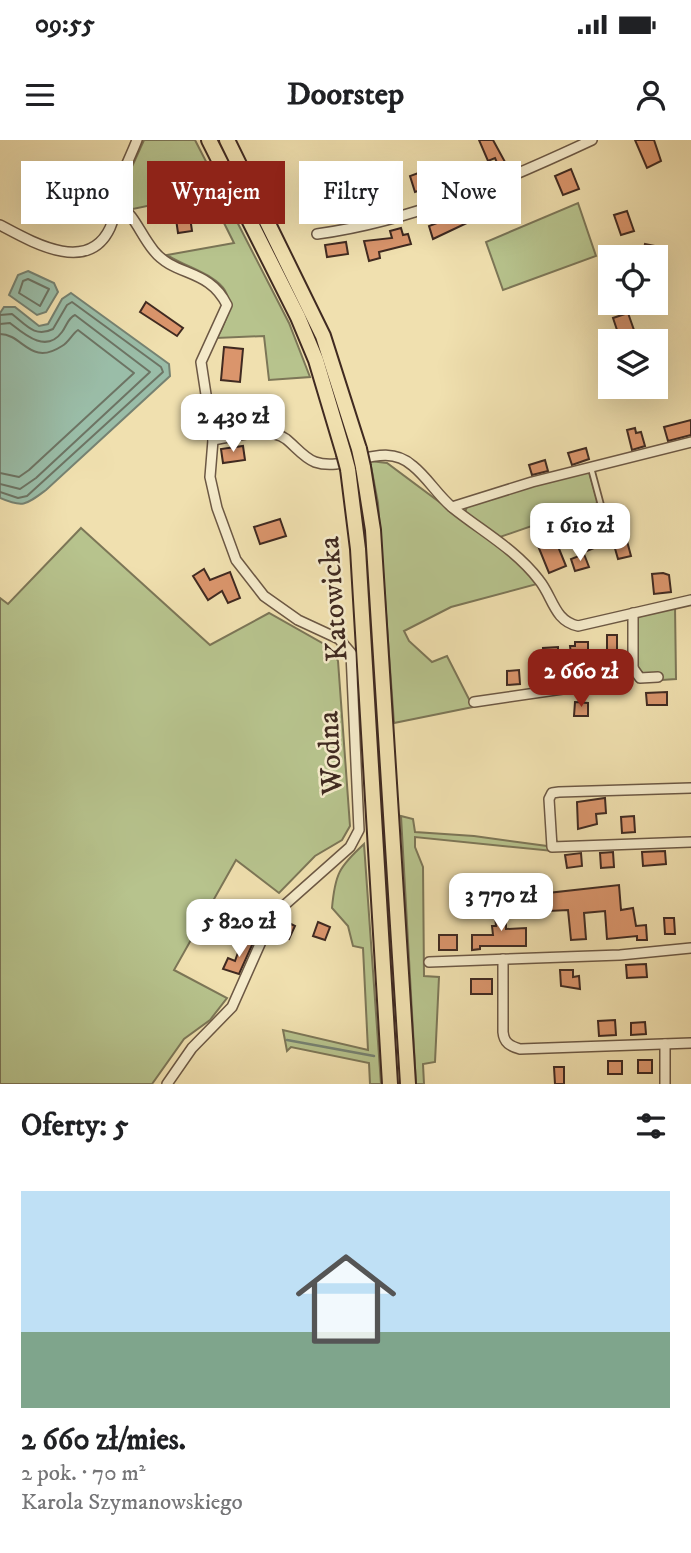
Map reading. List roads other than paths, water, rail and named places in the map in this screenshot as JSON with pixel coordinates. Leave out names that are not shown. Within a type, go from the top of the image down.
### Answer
[{"type":"main road","name":"Katowicka","points":[[209,140],[298,317],[320,371],[348,469],[358,549],[390,1084]]},
{"type":"main road","name":"Katowicka","points":[[227,140],[323,336],[363,467],[373,530],[408,1084]]},
{"type":"street","points":[[129,161],[137,140]]},
{"type":"street","points":[[317,234],[377,223],[452,200],[592,140]]},
{"type":"street","name":"Wodna","points":[[133,216],[154,251],[165,260],[205,278],[220,291],[227,305],[201,362],[213,440],[210,477],[217,508],[243,572],[264,596],[299,620],[339,639],[351,653],[359,830],[350,847],[279,910],[268,926],[236,1000],[224,1018],[192,1048],[167,1084]]},
{"type":"street","points":[[0,225],[35,243],[64,252],[89,250],[101,243],[109,224]]},
{"type":"street","points":[[213,440],[272,433],[284,437],[315,462],[331,463],[372,456],[400,458],[413,465],[452,507],[524,561],[542,583],[560,617],[568,624],[578,626],[691,600]]},
{"type":"street","points":[[452,507],[591,467],[691,442]]},
{"type":"street","points":[[625,680],[633,668],[633,613]]},
{"type":"street","points":[[633,668],[640,678]]},
{"type":"street","points":[[474,702],[658,677]]},
{"type":"street","points":[[691,788],[559,792],[552,793],[549,799],[552,847],[691,842]]},
{"type":"street","points":[[429,962],[620,955],[691,948]]},
{"type":"street","points":[[502,959],[502,1032],[503,1039],[511,1046],[520,1049],[691,1043]]},
{"type":"street","points":[[665,1044],[665,1084]]},
{"type":"lane","points":[[590,526],[601,516],[602,509],[591,467]]},
{"type":"water","points":[[28,271],[54,283],[58,292],[46,312],[37,315],[9,295],[18,275]]},
{"type":"water","points":[[71,293],[169,364],[170,376],[46,490],[29,502],[14,503],[0,498],[0,313],[4,307],[15,307],[39,326],[48,324],[62,299]]},
{"type":"waterway","points":[[287,1040],[374,1056]]}]
